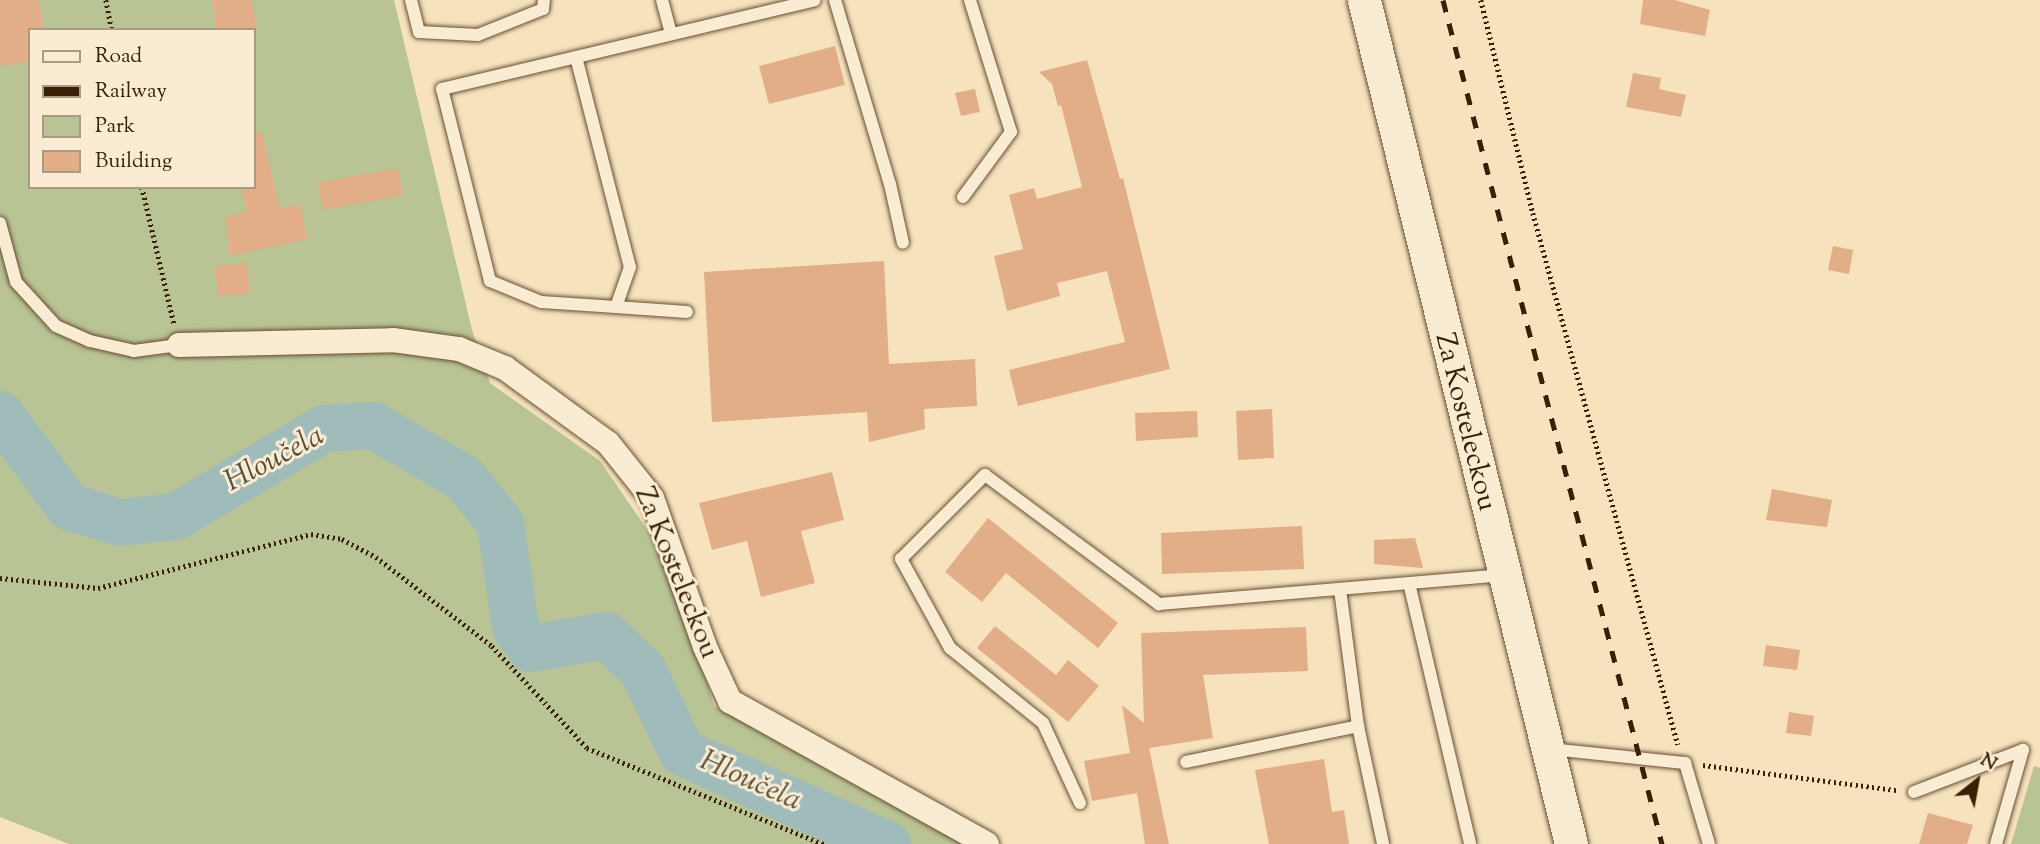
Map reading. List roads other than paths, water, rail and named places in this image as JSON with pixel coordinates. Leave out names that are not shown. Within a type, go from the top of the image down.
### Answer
[{"type":"street","name":"Za Kosteleckou","points":[[1364,0],[1544,749],[1571,844]]},
{"type":"street","name":"Za Kosteleckou","points":[[179,345],[393,340],[459,349],[505,368],[608,443],[652,498],[705,647],[730,701],[987,844]]},
{"type":"lane","points":[[411,0],[419,32],[478,35],[543,9],[544,0]]},
{"type":"lane","points":[[662,0],[671,34]]},
{"type":"lane","points":[[687,312],[541,302],[490,281],[442,89],[816,0]]},
{"type":"lane","points":[[835,0],[890,184],[903,243]]},
{"type":"lane","points":[[963,197],[1010,132],[970,0]]},
{"type":"lane","points":[[576,57],[630,267],[616,307]]},
{"type":"lane","points":[[0,223],[16,282],[57,326],[90,341],[134,351],[179,345]]},
{"type":"lane","points":[[1080,803],[1043,723],[950,648],[901,559],[985,475],[1158,604],[1502,575]]},
{"type":"lane","points":[[1409,583],[1469,844]]},
{"type":"lane","points":[[1340,589],[1358,726],[1383,844]]},
{"type":"lane","points":[[1186,762],[1358,726]]},
{"type":"lane","points":[[1544,749],[1685,763],[1709,844]]},
{"type":"lane","points":[[1914,792],[2023,750],[1996,844]]},
{"type":"waterway","name":"Hloučela","points":[[0,414],[68,506],[119,522],[175,516],[324,428],[373,425],[464,478],[500,523],[515,627],[530,648],[606,635],[642,669],[682,752],[887,844]]},
{"type":"railway","points":[[1443,0],[1662,844]]}]
